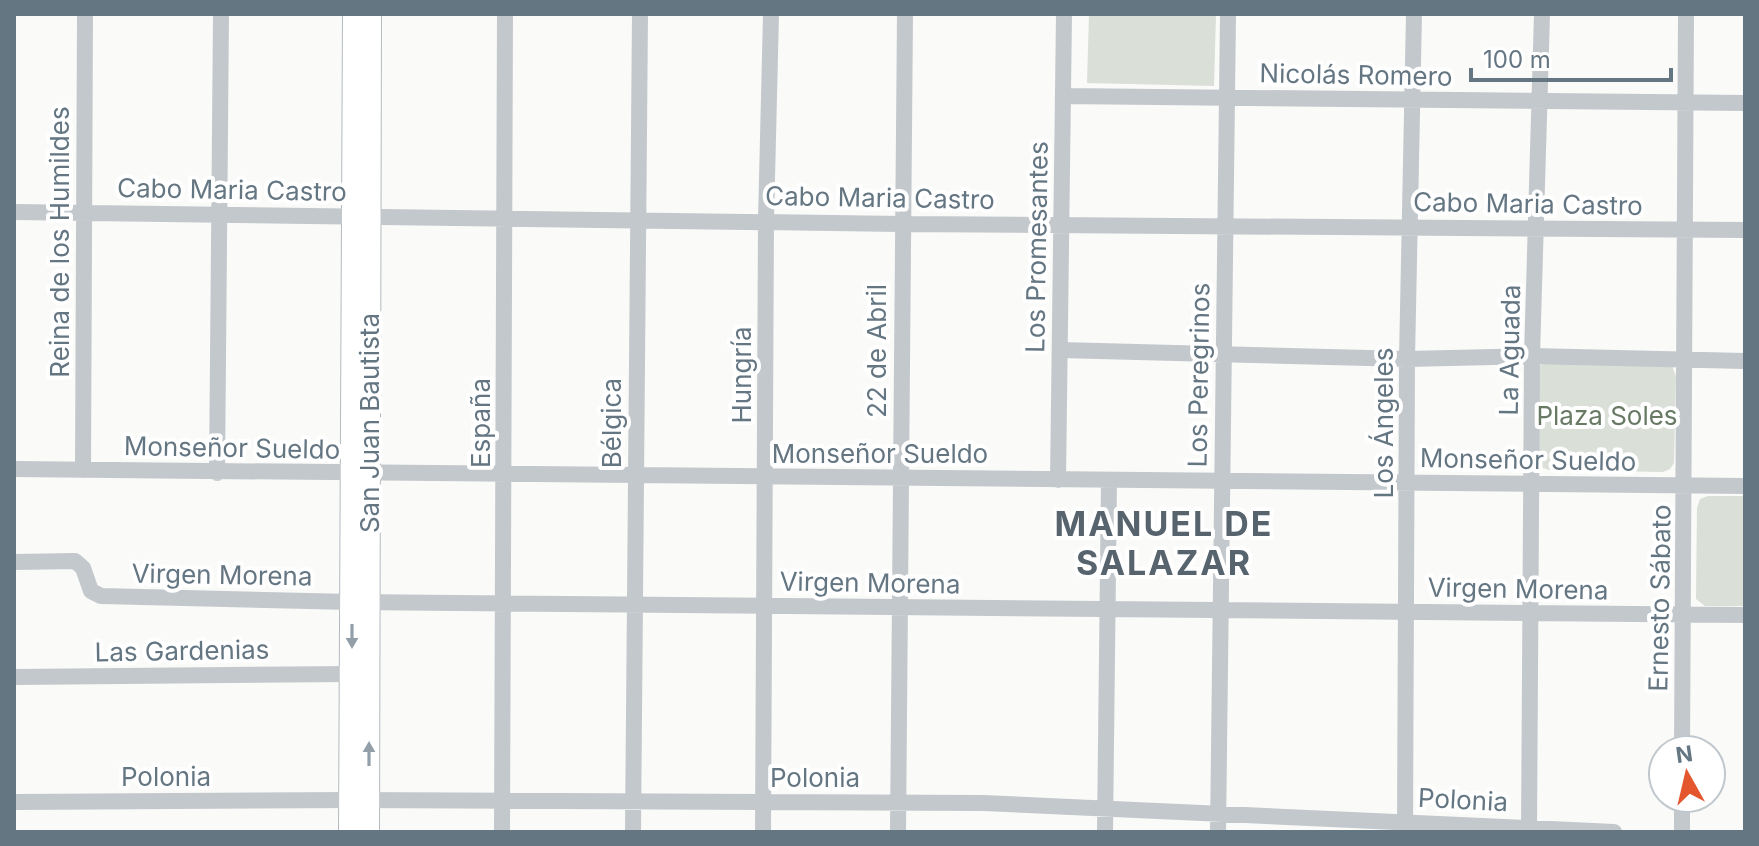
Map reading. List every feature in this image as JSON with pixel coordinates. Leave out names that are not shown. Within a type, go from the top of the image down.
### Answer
[{"type":"street","name":"Reina de los Humildes","points":[[83,470],[85,14]]},
{"type":"street","points":[[217,473],[221,14]]},
{"type":"street","name":"San Juan Bautista","points":[[350,832],[359,800],[362,474],[361,216],[354,14]]},
{"type":"street","name":"San Juan Bautista","points":[[361,216],[370,14]]},
{"type":"street","name":"España","points":[[502,832],[505,14]]},
{"type":"street","name":"Bélgica","points":[[633,832],[640,14]]},
{"type":"street","name":"Hungría","points":[[763,832],[766,220],[771,14]]},
{"type":"street","name":"22 de Abril","points":[[898,832],[905,14]]},
{"type":"street","name":"Los Promesantes","points":[[1058,480],[1064,14]]},
{"type":"street","name":"Los Peregrinos","points":[[1218,832],[1228,14]]},
{"type":"street","name":"Los Ángeles","points":[[1405,827],[1407,359],[1414,14]]},
{"type":"street","name":"La Aguada","points":[[1529,830],[1532,356],[1542,14]]},
{"type":"street","name":"Ernesto Sábato","points":[[1682,734],[1686,14]]},
{"type":"street","name":"Nicolás Romero","points":[[1063,96],[1745,103]]},
{"type":"street","name":"Cabo Maria Castro","points":[[14,212],[901,224],[1745,230]]},
{"type":"street","points":[[1060,350],[1407,359],[1532,356],[1745,361]]},
{"type":"street","name":"Monseñor Sueldo","points":[[14,469],[1745,486]]},
{"type":"street","points":[[1105,832],[1109,480]]},
{"type":"street","name":"Virgen Morena","points":[[14,562],[75,561],[83,568],[91,591],[101,596],[361,602],[1745,615]]},
{"type":"street","name":"San Juan Bautista","points":[[361,602],[351,674],[359,800],[368,832]]},
{"type":"street","name":"Las Gardenias","points":[[14,677],[351,674]]},
{"type":"street","name":"Polonia","points":[[14,802],[898,803],[1218,813],[1405,827],[1614,832]]},
{"type":"green space","points":[[1089,14],[1216,14],[1214,86],[1087,83]]},
{"type":"green space","name":"Plaza Soles","points":[[1542,362],[1672,366],[1676,376],[1674,463],[1670,469],[1663,472],[1549,470],[1541,467],[1539,368]]},
{"type":"green space","points":[[1708,496],[1745,496],[1745,606],[1705,606],[1696,599],[1697,508],[1700,499]]},
{"type":"district","name":"MANUEL DE SALAZAR","points":[[1164,544]]}]
